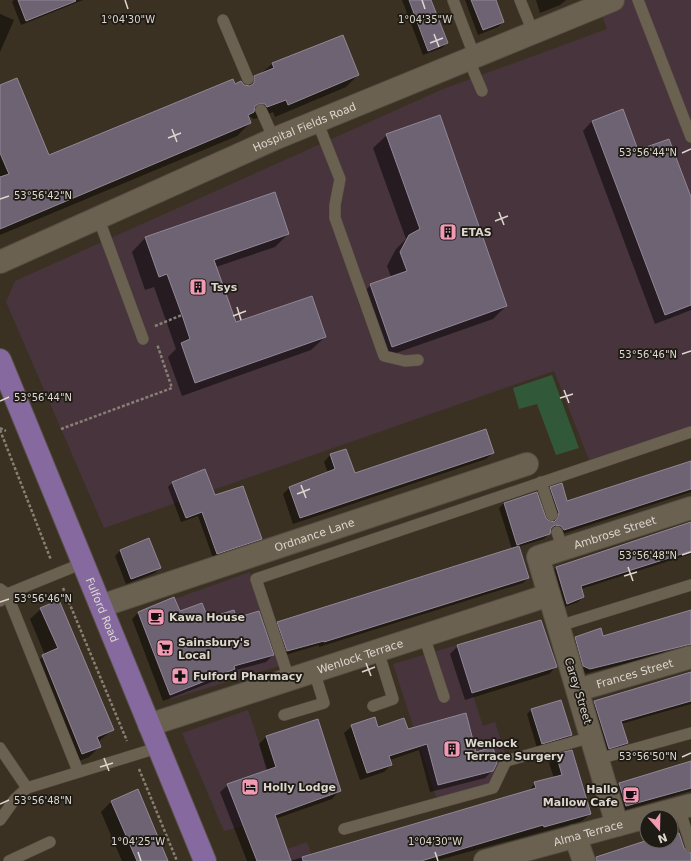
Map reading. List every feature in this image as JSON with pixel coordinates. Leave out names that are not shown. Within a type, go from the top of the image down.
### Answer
[{"type":"main road","name":"Fulford Road","points":[[0,360],[102,606],[158,748],[205,861]]},
{"type":"street","name":"Hospital Fields Road","points":[[0,262],[274,139],[533,32],[588,5],[613,0]]},
{"type":"street","name":"Ordnance Lane","points":[[102,606],[527,464]]},
{"type":"street","name":"Ambrose Street","points":[[538,557],[560,541],[691,508]]},
{"type":"street","name":"Carey Street","points":[[538,557],[617,825]]},
{"type":"street","name":"Wenlock Terrace","points":[[149,725],[549,596]]},
{"type":"street","name":"Frances Street","points":[[578,690],[691,657]]},
{"type":"street","name":"Alma Terrace","points":[[485,861],[521,856],[575,836],[685,806]]},
{"type":"street","points":[[575,836],[584,861]]},
{"type":"lane","points":[[453,0],[482,92]]},
{"type":"lane","points":[[520,0],[533,32]]},
{"type":"lane","points":[[638,0],[687,115],[691,137]]},
{"type":"lane","points":[[223,20],[248,79]]},
{"type":"lane","points":[[261,110],[274,139]]},
{"type":"lane","points":[[317,121],[340,179],[335,205],[335,218],[384,356],[406,361],[418,360]]},
{"type":"lane","points":[[98,218],[142,335]]},
{"type":"lane","points":[[289,679],[256,579],[691,432]]},
{"type":"lane","points":[[541,482],[552,515]]},
{"type":"lane","points":[[78,772],[2,595],[83,563]]},
{"type":"lane","points":[[558,626],[691,585]]},
{"type":"lane","points":[[424,636],[444,697]]},
{"type":"lane","points":[[373,706],[393,699],[378,651]]},
{"type":"lane","points":[[284,715],[324,703],[314,671]]},
{"type":"lane","points":[[598,759],[691,733]]},
{"type":"lane","points":[[344,829],[493,788],[506,762],[592,737]]},
{"type":"lane","points":[[0,748],[27,788]]},
{"type":"lane","points":[[0,820],[15,799],[27,788],[158,748]]},
{"type":"lane","points":[[685,806],[691,846]]},
{"type":"lane","points":[[9,861],[50,842]]},
{"type":"path","points":[[142,335],[152,327],[182,315]]},
{"type":"path","points":[[61,429],[172,388],[152,327]]},
{"type":"path","points":[[0,430],[57,573],[177,861]]},
{"type":"shaded area","points":[[596,0],[691,0],[691,426],[589,460],[554,371],[104,528],[6,302],[15,281],[443,89],[607,29]]},
{"type":"shaded area","points":[[250,572],[280,666],[171,699],[138,612]]},
{"type":"shaded area","points":[[457,645],[483,726],[495,722],[506,757],[490,785],[437,800],[393,664]]},
{"type":"shaded area","points":[[248,710],[268,769],[283,764],[299,806],[244,826],[224,831],[182,733]]},
{"type":"shaded area","points":[[307,842],[314,861],[253,861]]},
{"type":"green space","points":[[552,375],[579,448],[556,455],[537,404],[519,409],[513,388]]},
{"type":"building","points":[[18,0],[75,0],[76,1],[26,21]]},
{"type":"building","points":[[409,0],[431,0],[448,43],[428,51]]},
{"type":"building","points":[[471,0],[496,0],[504,22],[483,30]]},
{"type":"building","points":[[343,35],[359,75],[288,105],[286,100],[267,107],[265,104],[259,104],[255,106],[254,112],[248,115],[251,123],[0,229],[0,177],[9,174],[0,153],[0,85],[17,78],[49,155],[233,79],[235,84],[241,81],[244,85],[250,86],[254,83],[254,76],[274,68],[272,63]]},
{"type":"building","points":[[623,109],[638,150],[669,139],[691,197],[691,305],[665,315],[592,121]]},
{"type":"building","name":"ETAS","points":[[440,115],[507,306],[392,347],[370,284],[407,271],[400,252],[409,235],[420,229],[386,134]]},
{"type":"building","name":"Tsys","points":[[275,192],[289,234],[214,260],[236,322],[312,296],[326,337],[195,383],[181,343],[190,339],[182,315],[167,274],[159,277],[145,237]]},
{"type":"building","points":[[486,429],[494,453],[300,518],[289,487],[335,469],[330,454],[346,449],[355,473]]},
{"type":"building","points":[[691,461],[691,489],[564,530],[561,526],[555,525],[551,528],[550,534],[517,545],[504,503],[537,492],[546,518],[554,522],[559,513],[550,487],[562,483],[567,501]]},
{"type":"building","points":[[205,469],[215,495],[243,486],[262,539],[217,554],[202,512],[186,518],[172,482]]},
{"type":"building","points":[[691,522],[691,551],[581,586],[584,597],[567,604],[556,567]]},
{"type":"building","points":[[149,538],[161,568],[131,579],[120,550]]},
{"type":"building","points":[[519,546],[529,578],[324,642],[287,651],[277,622]]},
{"type":"building","points":[[174,597],[180,611],[202,603],[208,618],[234,610],[236,618],[259,611],[274,655],[234,666],[235,669],[170,695],[138,612]]},
{"type":"building","points":[[59,600],[114,730],[97,737],[101,747],[82,754],[42,655],[58,648],[40,608]]},
{"type":"building","points":[[691,610],[691,644],[590,669],[583,666],[575,637],[601,628],[603,636]]},
{"type":"building","points":[[541,620],[557,667],[472,693],[457,645]]},
{"type":"building","points":[[691,672],[691,701],[621,721],[628,743],[609,749],[594,701]]},
{"type":"building","points":[[561,700],[572,735],[542,744],[531,709]]},
{"type":"building","points":[[466,713],[476,752],[493,747],[497,763],[493,771],[438,785],[427,744],[389,756],[392,765],[367,773],[351,725],[375,717],[378,727],[404,718],[408,729]]},
{"type":"building","points":[[318,719],[341,791],[275,815],[291,861],[257,861],[227,784],[276,767],[266,736]]},
{"type":"building","points":[[572,750],[591,814],[544,827],[543,825],[421,861],[303,861],[302,857],[536,788],[534,782],[562,775],[556,754]]},
{"type":"building","points":[[691,761],[691,788],[626,806],[619,783]]},
{"type":"building","points":[[138,789],[168,861],[137,861],[111,801]]},
{"type":"building","points":[[679,833],[684,848],[691,853],[691,861],[596,861],[596,857],[639,843],[639,849],[679,849]]},
{"type":"place","name":"ETAS","points":[[448,232]]},
{"type":"place","name":"Tsys","points":[[198,287]]},
{"type":"place","name":"Kawa House","points":[[156,617]]},
{"type":"place","name":"Sainsbury's Local","points":[[165,648]]},
{"type":"place","name":"Fulford Pharmacy","points":[[180,676]]},
{"type":"place","name":"Wenlock Terrace Surgery","points":[[452,749]]},
{"type":"place","name":"Holly Lodge","points":[[250,787]]},
{"type":"place","name":"Hallo Mallow Cafe","points":[[631,795]]}]
